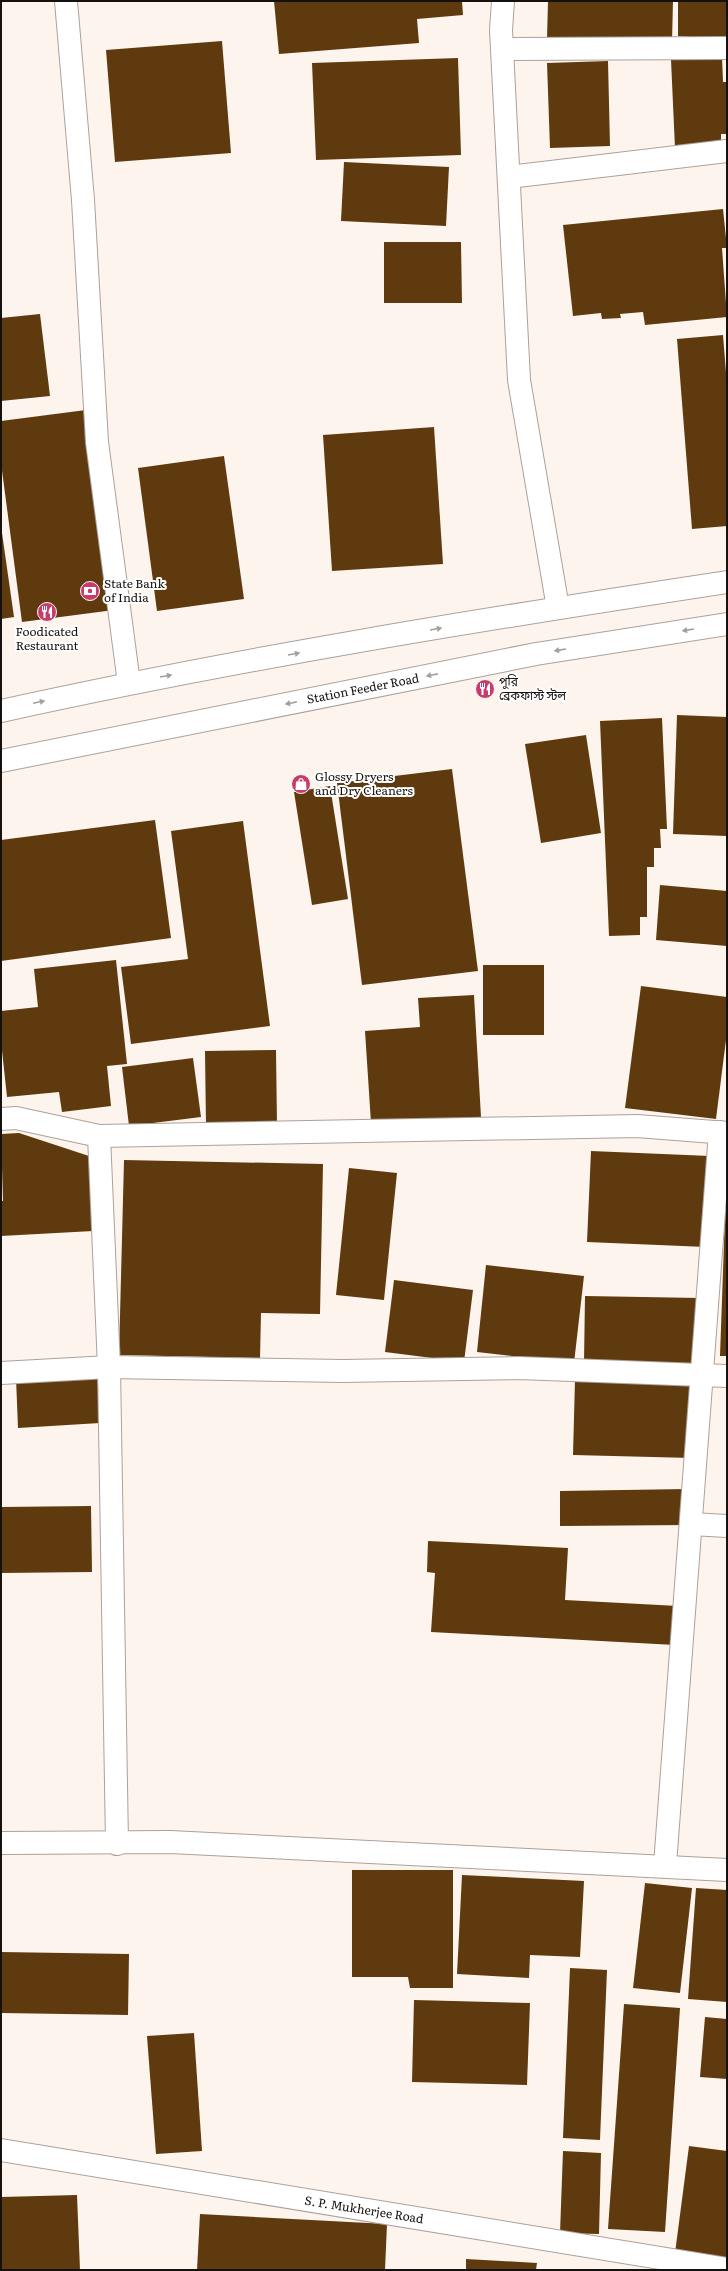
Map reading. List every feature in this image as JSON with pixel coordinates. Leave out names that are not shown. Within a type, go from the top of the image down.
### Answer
[{"type":"street","points":[[66,1],[82,200],[97,442],[129,683]]},
{"type":"street","points":[[503,1],[503,49],[519,380],[558,608]]},
{"type":"street","points":[[503,49],[727,48]]},
{"type":"street","points":[[509,178],[727,151]]},
{"type":"street","points":[[1,711],[129,683],[558,608],[727,582]]},
{"type":"street","name":"Station Feeder Road","points":[[1,761],[536,654],[727,624]]},
{"type":"street","points":[[1,1119],[16,1118],[99,1136],[637,1126],[724,1132],[702,1374],[665,1865]]},
{"type":"street","points":[[99,1136],[108,1367],[117,1844]]},
{"type":"street","points":[[1,1373],[108,1367],[342,1371],[519,1368],[727,1376]]},
{"type":"street","points":[[691,1524],[727,1526]]},
{"type":"street","points":[[1,1843],[117,1844],[170,1842],[665,1865],[727,1870]]},
{"type":"street","name":"S. P. Mukherjee Road","points":[[1,2150],[727,2269]]},
{"type":"building","points":[[274,1],[462,1],[463,15],[417,19],[419,43],[279,54]]},
{"type":"building","points":[[548,1],[673,1],[672,42],[547,39]]},
{"type":"building","points":[[678,1],[727,1],[727,40],[678,36]]},
{"type":"building","points":[[222,41],[231,153],[115,162],[106,50]]},
{"type":"building","points":[[722,57],[723,82],[727,82],[727,134],[721,134],[721,146],[675,148],[671,60]]},
{"type":"building","points":[[458,58],[461,155],[316,160],[312,63]]},
{"type":"building","points":[[608,61],[610,146],[550,148],[547,63]]},
{"type":"building","points":[[344,162],[449,167],[446,226],[341,221]]},
{"type":"building","points":[[723,209],[727,248],[722,248],[727,317],[645,325],[643,312],[620,314],[621,318],[602,319],[601,313],[573,316],[563,225]]},
{"type":"building","points":[[384,242],[461,242],[462,303],[384,303]]},
{"type":"building","points":[[40,314],[50,396],[1,401],[1,318]]},
{"type":"building","points":[[723,335],[727,385],[727,526],[692,529],[677,339]]},
{"type":"building","points":[[86,410],[114,610],[22,622],[1,463],[1,421]]},
{"type":"building","points":[[434,427],[443,564],[332,571],[323,435]]},
{"type":"building","points":[[224,456],[244,599],[157,611],[138,468]]},
{"type":"building","points":[[1,526],[14,617],[1,619]]},
{"type":"building","points":[[677,715],[727,717],[727,836],[673,834]]},
{"type":"building","points":[[662,718],[667,829],[660,829],[661,848],[654,848],[654,867],[647,867],[647,917],[640,917],[640,935],[609,936],[600,721]]},
{"type":"building","points":[[586,735],[601,833],[541,843],[525,744]]},
{"type":"building","points":[[452,769],[478,971],[362,985],[337,783]]},
{"type":"building","points":[[330,786],[348,899],[312,905],[294,792]]},
{"type":"building","points":[[155,820],[171,938],[1,961],[1,840]]},
{"type":"building","points":[[243,821],[270,1026],[131,1044],[121,967],[188,959],[171,831]]},
{"type":"building","points":[[660,885],[727,891],[727,946],[656,940]]},
{"type":"building","points":[[116,960],[127,1064],[107,1066],[111,1106],[62,1112],[59,1092],[7,1097],[1,1041],[1,1011],[38,1007],[34,969]]},
{"type":"building","points":[[483,965],[544,965],[544,1035],[483,1035]]},
{"type":"building","points":[[641,986],[727,997],[727,1032],[716,1119],[625,1108]]},
{"type":"building","points":[[474,995],[481,1117],[371,1123],[365,1031],[420,1027],[418,998]]},
{"type":"building","points":[[276,1050],[277,1125],[206,1126],[205,1051]]},
{"type":"building","points":[[193,1058],[201,1117],[129,1126],[122,1067]]},
{"type":"building","points":[[19,1133],[89,1156],[93,1231],[1,1236],[1,1201],[3,1201],[1,1134]]},
{"type":"building","points":[[591,1151],[710,1156],[706,1247],[587,1242]]},
{"type":"building","points":[[124,1160],[323,1164],[320,1314],[261,1313],[260,1358],[119,1355]]},
{"type":"building","points":[[349,1168],[397,1173],[384,1300],[336,1295]]},
{"type":"building","points":[[726,1187],[727,1356],[720,1356]]},
{"type":"building","points":[[486,1265],[584,1276],[574,1363],[477,1352]]},
{"type":"building","points":[[394,1280],[473,1290],[464,1362],[385,1352]]},
{"type":"building","points":[[585,1296],[700,1298],[699,1364],[584,1362]]},
{"type":"building","points":[[97,1374],[100,1423],[18,1428],[16,1378]]},
{"type":"building","points":[[575,1380],[694,1383],[692,1458],[573,1455]]},
{"type":"building","points":[[687,1489],[687,1525],[560,1526],[560,1491]]},
{"type":"building","points":[[91,1506],[92,1572],[1,1573],[1,1507]]},
{"type":"building","points":[[428,1541],[568,1548],[565,1600],[678,1606],[675,1645],[431,1632],[435,1573],[427,1572]]},
{"type":"building","points":[[352,1870],[453,1870],[453,1988],[410,1988],[408,1977],[352,1977]]},
{"type":"building","points":[[462,1875],[584,1881],[580,1957],[530,1955],[529,1978],[457,1974]]},
{"type":"building","points":[[645,1883],[692,1888],[680,1993],[633,1988]]},
{"type":"building","points":[[696,1888],[727,1890],[727,2002],[688,1999]]},
{"type":"building","points":[[1,1952],[129,1954],[128,2015],[1,2013]]},
{"type":"building","points":[[570,1968],[607,1970],[600,2140],[563,2138]]},
{"type":"building","points":[[414,2000],[530,2003],[527,2085],[412,2082]]},
{"type":"building","points":[[624,2004],[680,2008],[665,2232],[608,2229]]},
{"type":"building","points":[[705,2017],[727,2019],[727,2079],[700,2077]]},
{"type":"building","points":[[194,2033],[202,2151],[156,2154],[147,2036]]},
{"type":"building","points":[[689,2146],[727,2151],[727,2259],[675,2253]]},
{"type":"building","points":[[563,2151],[601,2153],[599,2234],[560,2233]]},
{"type":"building","points":[[77,2195],[80,2270],[1,2270],[1,2197]]},
{"type":"building","points":[[200,2214],[387,2224],[385,2270],[197,2270]]},
{"type":"building","points":[[466,2259],[537,2263],[536,2270],[466,2270]]},
{"type":"place","name":"State Bank of India","points":[[90,591]]},
{"type":"place","name":"Foodicated Restaurant","points":[[47,612]]},
{"type":"place","name":"পুরি ব্রেকফাস্ট স্টল","points":[[485,689]]},
{"type":"place","name":"Glossy Dryers and Dry Cleaners","points":[[301,784]]}]
